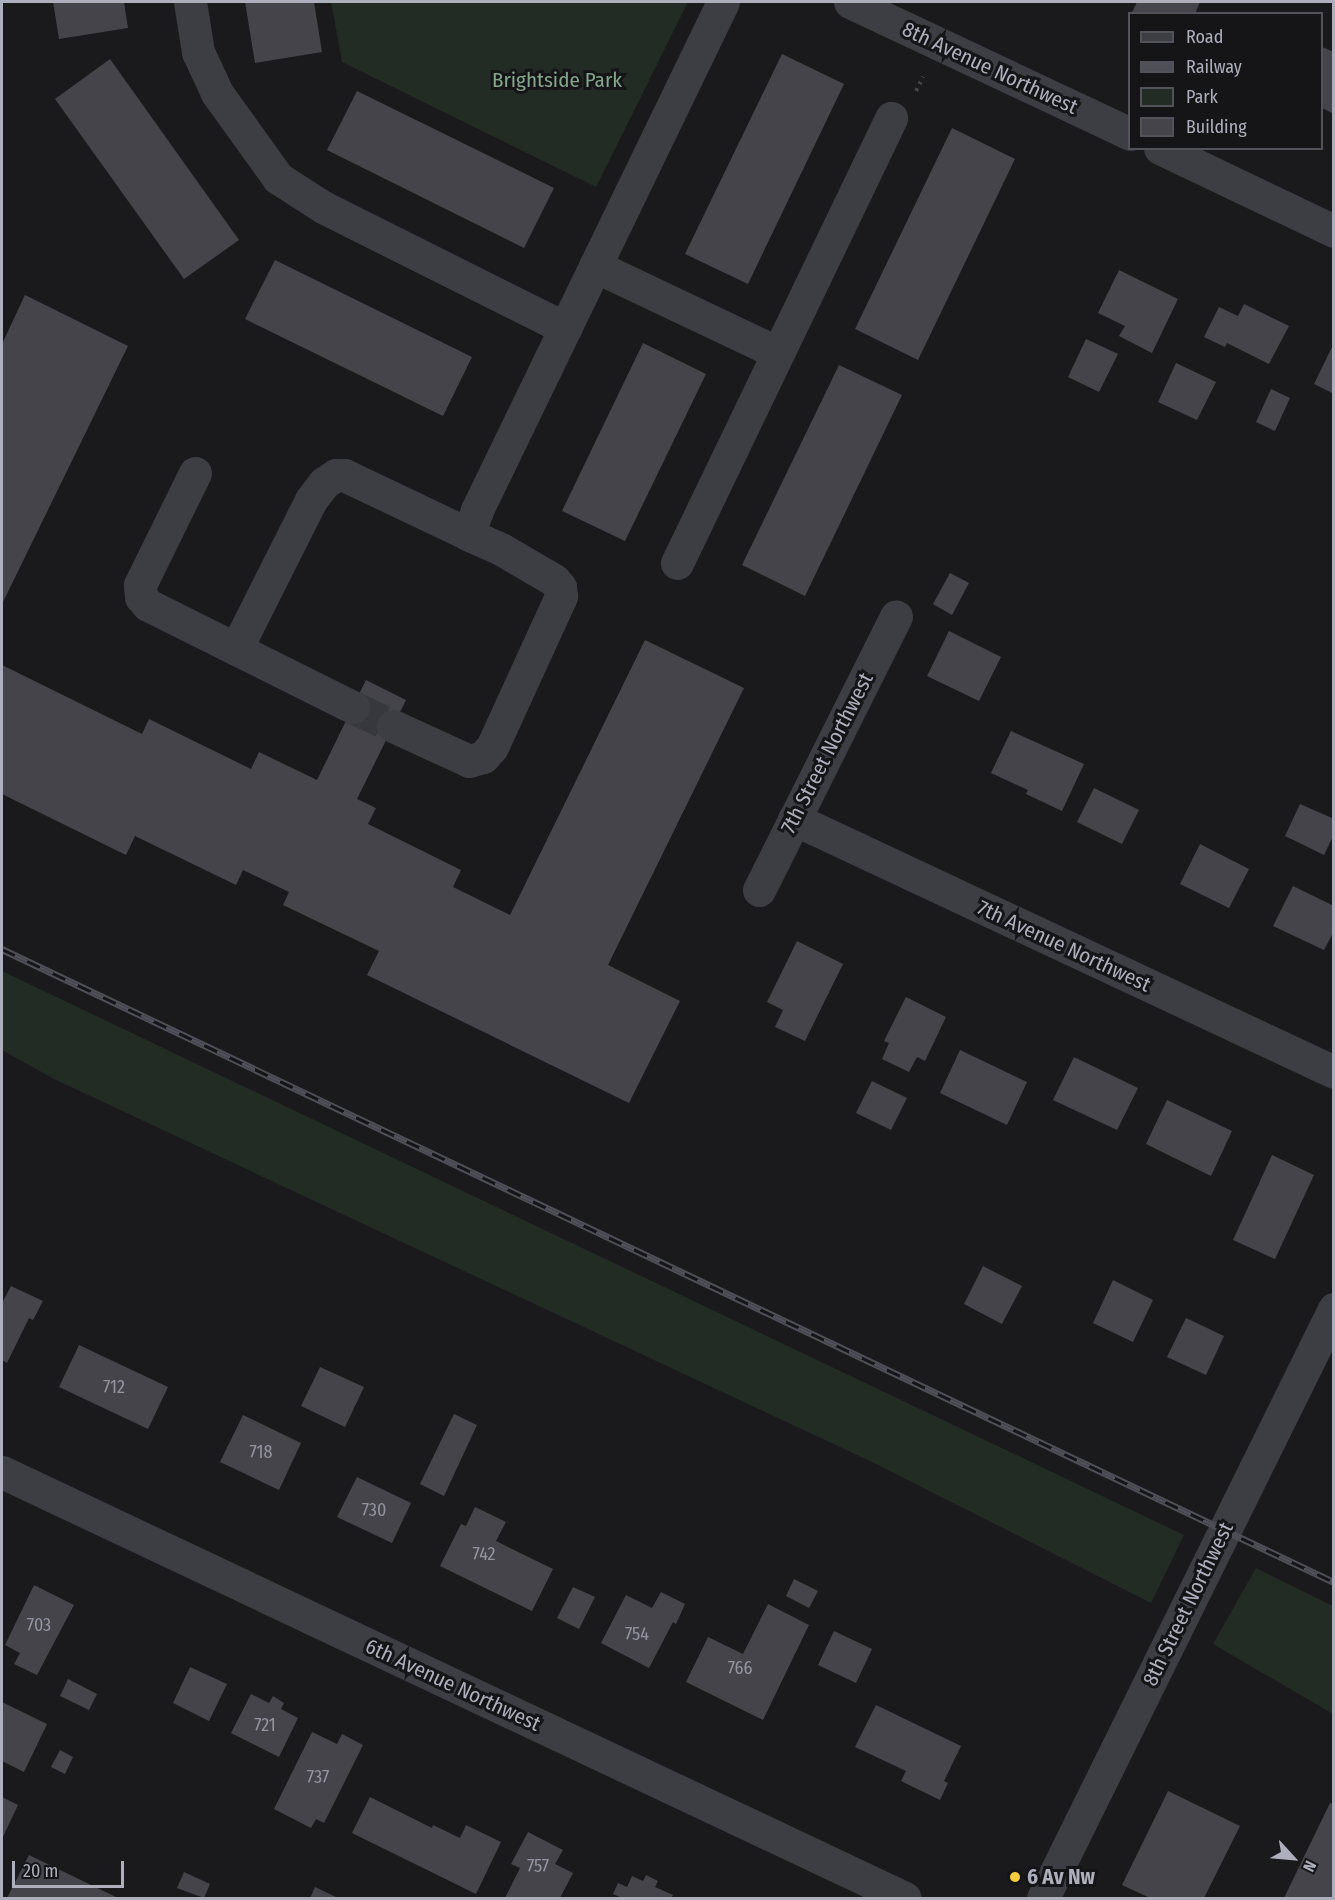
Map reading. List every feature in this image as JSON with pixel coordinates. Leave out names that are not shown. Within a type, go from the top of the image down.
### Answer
[{"type":"street","points":[[190,2],[198,51],[217,93],[278,178],[323,207],[565,328]]},
{"type":"street","points":[[468,534],[477,510],[723,2]]},
{"type":"street","name":"8th Avenue Northwest","points":[[850,2],[1128,133]]},
{"type":"street","points":[[677,562],[776,352],[891,118]]},
{"type":"street","points":[[1164,150],[1334,231]]},
{"type":"street","points":[[595,266],[776,352]]},
{"type":"street","points":[[195,473],[140,585],[141,597],[148,606],[353,707]]},
{"type":"street","points":[[236,649],[311,500],[324,483],[336,475],[344,475],[501,549],[554,580],[560,587],[561,596],[492,747],[483,757],[469,761],[393,726]]},
{"type":"street","name":"7th Street Northwest","points":[[759,890],[896,616]]},
{"type":"street","name":"7th Avenue Northwest","points":[[794,819],[1334,1072]]},
{"type":"street","name":"8th Street Northwest","points":[[1043,1899],[1334,1309]]},
{"type":"street","name":"6th Avenue Northwest","points":[[2,1472],[905,1899]]},
{"type":"path","points":[[891,118],[910,102],[939,44]]},
{"type":"green space","name":"Brightside Park","points":[[331,2],[688,2],[596,187],[342,62]]},
{"type":"green space","points":[[2,971],[1184,1535],[1151,1603],[874,1463],[54,1079],[2,1050]]},
{"type":"green space","points":[[1256,1568],[1333,1606],[1333,1714],[1213,1644]]},
{"type":"building","points":[[53,2],[124,2],[128,28],[59,39]]},
{"type":"building","points":[[245,2],[314,2],[322,52],[255,63]]},
{"type":"building","points":[[1137,2],[1200,2],[1196,12],[1132,12]]},
{"type":"building","points":[[1323,47],[1334,52],[1334,114],[1323,108]]},
{"type":"building","points":[[782,54],[844,84],[748,284],[685,254]]},
{"type":"building","points":[[110,59],[239,240],[184,279],[55,99]]},
{"type":"building","points":[[357,91],[554,188],[524,248],[327,150]]},
{"type":"building","points":[[952,128],[1015,159],[918,360],[855,329]]},
{"type":"building","points":[[275,260],[472,357],[443,416],[245,319]]},
{"type":"building","points":[[1119,270],[1178,299],[1152,353],[1119,336],[1125,326],[1098,313]]},
{"type":"building","points":[[25,295],[128,346],[2,604],[2,344]]},
{"type":"building","points":[[1244,304],[1289,326],[1269,364],[1227,343],[1225,347],[1204,337],[1219,307],[1238,316]]},
{"type":"building","points":[[1086,339],[1118,354],[1099,392],[1068,377]]},
{"type":"building","points":[[643,343],[706,374],[625,541],[562,511]]},
{"type":"building","points":[[1334,343],[1334,394],[1314,384]]},
{"type":"building","points":[[1176,363],[1216,382],[1197,420],[1158,402]]},
{"type":"building","points":[[839,365],[902,395],[805,596],[742,565]]},
{"type":"building","points":[[1271,389],[1290,398],[1275,431],[1256,422]]},
{"type":"building","points":[[950,573],[969,583],[952,615],[933,604]]},
{"type":"building","points":[[949,631],[1001,657],[979,701],[927,676]]},
{"type":"building","points":[[645,640],[744,688],[608,965],[680,1001],[629,1103],[367,975],[379,951],[283,905],[289,892],[243,870],[236,885],[135,836],[126,855],[2,794],[2,665],[142,734],[149,719],[251,769],[259,752],[317,780],[366,680],[406,700],[357,799],[376,808],[368,824],[461,870],[453,887],[510,915]]},
{"type":"building","points":[[1011,731],[1084,764],[1062,811],[1026,794],[1028,790],[991,773]]},
{"type":"building","points":[[1094,788],[1139,810],[1122,844],[1077,822]]},
{"type":"building","points":[[1300,804],[1334,819],[1334,834],[1324,855],[1285,836]]},
{"type":"building","points":[[1200,844],[1249,869],[1229,908],[1180,884]]},
{"type":"building","points":[[1293,886],[1334,906],[1334,931],[1324,950],[1273,926]]},
{"type":"building","points":[[797,941],[843,964],[805,1041],[775,1027],[783,1010],[767,1002]]},
{"type":"building","points":[[906,997],[946,1017],[925,1061],[917,1057],[909,1072],[882,1059],[889,1043],[884,1041]]},
{"type":"building","points":[[960,1050],[1027,1082],[1007,1125],[940,1093]]},
{"type":"building","points":[[1074,1057],[1138,1088],[1117,1130],[1053,1100]]},
{"type":"building","points":[[872,1081],[907,1098],[891,1130],[856,1113]]},
{"type":"building","points":[[1167,1100],[1232,1131],[1211,1176],[1146,1144]]},
{"type":"building","points":[[1272,1155],[1314,1175],[1275,1259],[1233,1240]]},
{"type":"building","points":[[983,1266],[1022,1286],[1002,1324],[964,1304]]},
{"type":"building","points":[[1113,1280],[1153,1300],[1133,1342],[1093,1323]]},
{"type":"building","points":[[11,1286],[43,1301],[33,1320],[29,1318],[7,1363],[2,1360],[2,1303]]},
{"type":"building","points":[[1186,1318],[1224,1336],[1206,1375],[1167,1357]]},
{"type":"building","points":[[79,1345],[168,1387],[148,1429],[59,1387]]},
{"type":"building","points":[[320,1367],[364,1387],[345,1427],[301,1406]]},
{"type":"building","points":[[454,1414],[477,1425],[444,1496],[420,1484]]},
{"type":"building","points":[[243,1415],[301,1443],[279,1490],[220,1462]]},
{"type":"building","points":[[357,1477],[411,1503],[392,1543],[337,1517]]},
{"type":"building","points":[[475,1507],[506,1522],[496,1541],[553,1569],[532,1611],[440,1566],[461,1524],[466,1526]]},
{"type":"building","points":[[794,1579],[818,1591],[809,1608],[786,1596]]},
{"type":"building","points":[[34,1585],[74,1605],[37,1675],[14,1664],[20,1653],[5,1645]]},
{"type":"building","points":[[573,1587],[595,1597],[579,1629],[557,1618]]},
{"type":"building","points":[[661,1592],[685,1604],[676,1624],[673,1622],[649,1668],[601,1643],[626,1595],[652,1608]]},
{"type":"building","points":[[768,1604],[809,1625],[763,1720],[686,1682],[708,1637],[743,1654]]},
{"type":"building","points":[[834,1631],[872,1649],[856,1683],[818,1665]]},
{"type":"building","points":[[190,1667],[227,1684],[209,1721],[173,1703]]},
{"type":"building","points":[[68,1679],[97,1694],[89,1710],[60,1696]]},
{"type":"building","points":[[251,1694],[269,1703],[273,1696],[284,1703],[281,1709],[298,1718],[279,1757],[231,1733]]},
{"type":"building","points":[[2,1702],[47,1724],[24,1772],[2,1761]]},
{"type":"building","points":[[876,1705],[961,1746],[944,1781],[948,1783],[940,1800],[901,1781],[906,1771],[855,1747]]},
{"type":"building","points":[[312,1732],[337,1744],[342,1734],[363,1745],[324,1823],[316,1819],[311,1828],[274,1809]]},
{"type":"building","points":[[60,1750],[73,1757],[65,1774],[51,1767]]},
{"type":"building","points":[[1168,1791],[1240,1826],[1204,1898],[1150,1898],[1122,1885]]},
{"type":"building","points":[[2,1797],[18,1805],[2,1839]]},
{"type":"building","points":[[370,1797],[432,1828],[433,1825],[460,1838],[466,1825],[501,1842],[476,1894],[352,1833]]},
{"type":"building","points":[[1330,1803],[1334,1804],[1334,1898],[1284,1898]]},
{"type":"building","points":[[528,1832],[563,1850],[555,1864],[573,1873],[560,1898],[505,1898],[520,1868],[511,1864]]},
{"type":"building","points":[[29,1855],[118,1898],[7,1898]]},
{"type":"building","points":[[184,1872],[210,1884],[204,1898],[177,1888]]},
{"type":"building","points":[[646,1875],[658,1881],[655,1887],[673,1895],[671,1898],[622,1898],[613,1894],[618,1883],[627,1887],[632,1876],[643,1881]]},
{"type":"building","points":[[315,1887],[338,1898],[310,1898]]},
{"type":"tunnel","points":[[353,707],[393,726]]},
{"type":"railway","points":[[2,949],[1334,1582]]},
{"type":"place","name":"6 Av Nw","points":[[1015,1877]]}]
